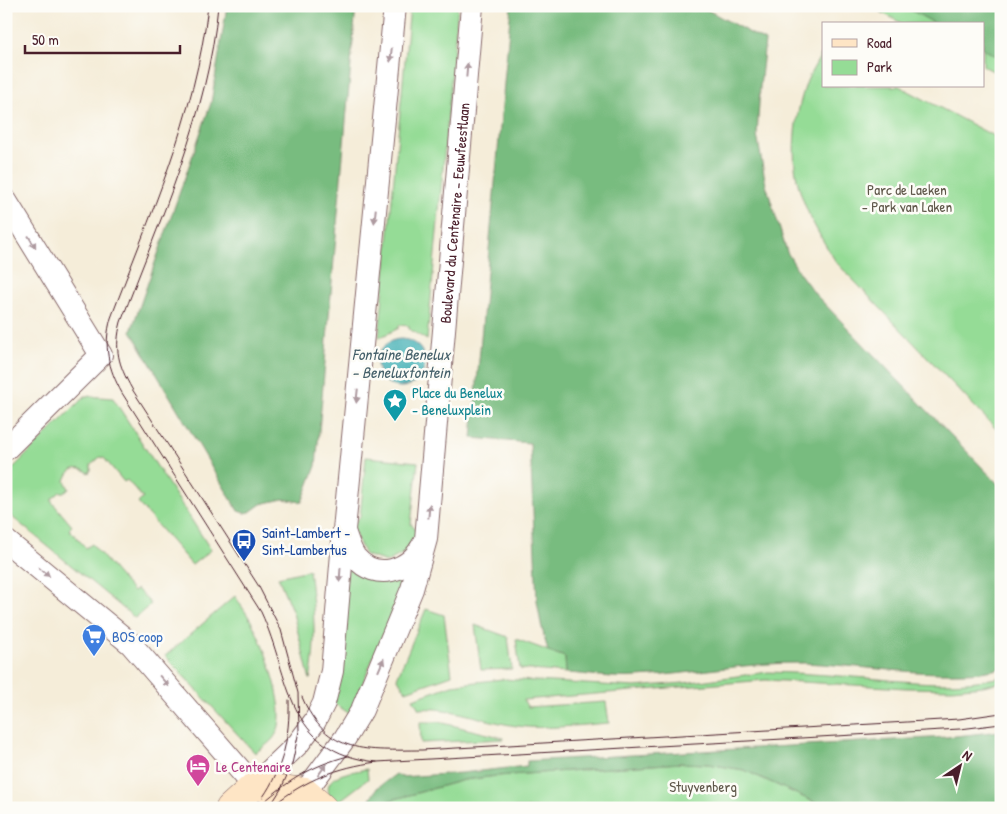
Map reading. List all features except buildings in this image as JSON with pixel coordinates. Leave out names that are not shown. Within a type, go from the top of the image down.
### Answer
[{"type":"street","name":"Boulevard du Centenaire - Eeuwfeestlaan","points":[[254,786],[298,744],[311,726],[324,704],[332,671],[395,6]]},
{"type":"street","name":"Boulevard du Centenaire - Eeuwfeestlaan","points":[[305,802],[362,710],[409,597],[419,570],[426,539],[472,6]]},
{"type":"street","points":[[6,201],[101,355],[6,449]]},
{"type":"street","name":"Boulevard du Centenaire - Eeuwfeestlaan","points":[[344,530],[355,556],[365,565],[378,570],[390,571],[402,568],[420,551],[426,539]]},
{"type":"street","points":[[6,541],[131,644],[254,786],[305,802]]},
{"type":"street","points":[[311,726],[338,748]]},
{"type":"street","points":[[230,808],[254,786]]},
{"type":"green space","points":[[227,6],[356,6],[316,466],[302,502],[283,499],[261,504],[250,512],[244,513],[238,511],[131,331],[211,103]]},
{"type":"green space","points":[[410,6],[458,6],[427,340],[409,329],[409,326],[399,325],[399,328],[379,338]]},
{"type":"green space","points":[[511,6],[700,6],[765,41],[757,135],[766,185],[787,252],[815,294],[1001,487],[1001,668],[978,672],[940,673],[783,663],[620,677],[566,673],[565,657],[548,651],[537,601],[530,443],[472,438]]},
{"type":"green space","points":[[870,6],[1001,6],[1001,75],[984,66],[984,22],[899,22]]},
{"type":"green space","points":[[903,6],[1001,6],[1001,58],[984,50],[984,22],[932,22]]},
{"type":"green space","name":"Parc de Laeken - Park van Laken","points":[[822,53],[822,88],[903,88],[1001,140],[1001,434],[836,262],[817,230],[808,212],[797,181],[794,152],[799,108],[809,77]]},
{"type":"green space","points":[[85,396],[113,398],[211,550],[192,565],[138,503],[143,498],[127,480],[124,482],[104,458],[100,457],[91,465],[89,473],[81,469],[71,471],[65,481],[69,489],[65,492],[60,492],[52,499],[52,502],[72,526],[69,529],[86,548],[92,544],[133,592],[137,589],[151,604],[135,618],[6,512],[6,475]]},
{"type":"green space","points":[[366,457],[418,462],[411,524],[418,533],[411,549],[387,562],[365,555],[351,526],[360,517]]},
{"type":"green space","points":[[348,568],[407,576],[350,714],[332,702]]},
{"type":"green space","points":[[309,570],[314,625],[314,652],[310,680],[293,613],[278,577]]},
{"type":"green space","points":[[235,596],[251,620],[265,651],[278,695],[280,709],[280,722],[275,736],[268,744],[255,753],[165,656]]},
{"type":"green space","points":[[426,609],[444,615],[452,675],[406,691],[397,678]]},
{"type":"green space","points":[[475,625],[508,637],[512,669],[481,670]]},
{"type":"green space","points":[[516,639],[565,657],[566,673],[520,669]]},
{"type":"green space","points":[[768,672],[940,683],[971,682],[1001,677],[1001,682],[952,689],[766,680],[523,700],[528,707],[606,702],[609,723],[551,727],[517,726],[455,712],[419,709],[413,699],[452,685],[502,679],[635,687],[684,683]]},
{"type":"green space","points":[[420,722],[439,722],[504,739],[421,743]]},
{"type":"green space","points":[[1001,731],[1001,808],[823,808],[814,802],[744,770],[708,764],[680,763],[464,780],[388,801],[376,808],[365,808],[377,788],[396,774],[401,777],[461,773],[527,766],[527,761],[947,737]]},
{"type":"green space","name":"Stuyvenberg","points":[[680,763],[708,764],[744,770],[814,802],[823,808],[376,808],[388,801],[464,780]]},
{"type":"green space","points":[[367,769],[368,779],[334,805],[329,795],[328,787],[331,781],[342,774]]},
{"type":"water","name":"Fontaine Benelux - Beneluxfontein","points":[[401,339],[410,341],[418,346],[423,354],[425,363],[423,372],[418,380],[410,385],[401,387],[392,385],[384,380],[379,372],[377,363],[379,354],[384,346],[392,341]]},
{"type":"tram line","points":[[208,6],[202,47],[182,126],[155,204],[111,318],[107,338],[110,366],[122,393],[261,612],[287,686],[296,708],[308,728],[324,744],[347,755],[377,762]]},
{"type":"tram line","points":[[218,6],[213,47],[193,127],[166,206],[121,322],[118,348],[123,372],[132,389],[258,585],[281,630],[298,693],[299,731],[292,764],[281,789],[269,808]]},
{"type":"tram line","points":[[302,697],[312,716],[336,740],[351,746],[384,750],[422,750],[959,719],[1001,713]]},
{"type":"tram line","points":[[263,797],[276,775],[284,751],[288,726],[289,700]]},
{"type":"tram line","points":[[275,804],[310,781],[349,767],[377,762],[960,729],[1001,724]]},
{"type":"tram line","points":[[257,808],[278,790],[299,776],[334,760],[348,756]]},
{"type":"place","name":"Place du Benelux - Beneluxplein","points":[[395,422]]},
{"type":"place","name":"Saint-Lambert - Sint-Lambertus","points":[[244,562]]},
{"type":"place","name":"BOS coop","points":[[94,657]]},
{"type":"place","name":"Le Centenaire","points":[[198,787]]}]
